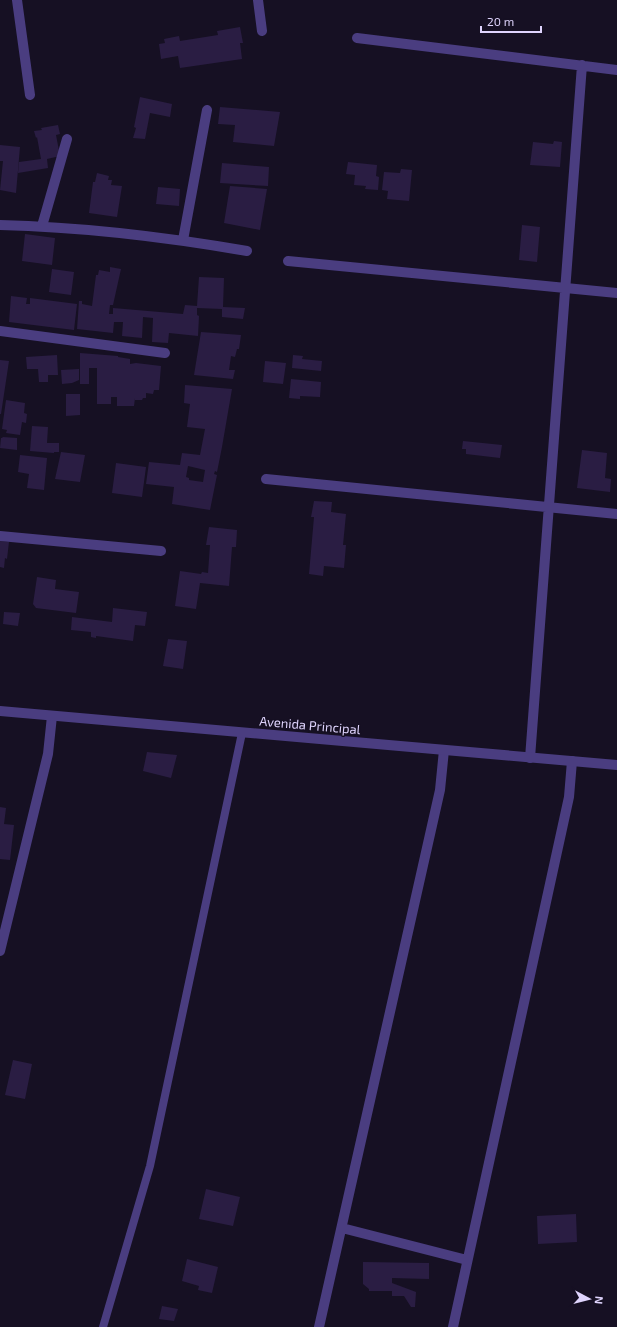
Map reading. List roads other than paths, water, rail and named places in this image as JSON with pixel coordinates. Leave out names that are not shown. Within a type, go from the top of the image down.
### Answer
[{"type":"street","points":[[17,0],[30,95]]},
{"type":"street","points":[[258,0],[262,31]]},
{"type":"street","points":[[357,38],[617,70]]},
{"type":"street","points":[[530,758],[582,65]]},
{"type":"street","points":[[183,240],[207,110]]},
{"type":"street","points":[[42,226],[67,139]]},
{"type":"street","points":[[0,225],[42,226],[183,240],[247,251]]},
{"type":"street","points":[[288,261],[617,293]]},
{"type":"street","points":[[0,331],[165,353]]},
{"type":"street","points":[[266,479],[617,514]]},
{"type":"street","points":[[0,536],[162,551]]},
{"type":"street","name":"Avenida Principal","points":[[0,711],[617,765]]},
{"type":"street","points":[[0,951],[48,754],[52,716]]},
{"type":"street","points":[[320,1327],[440,790],[444,750]]},
{"type":"street","points":[[453,1327],[569,797],[572,761]]},
{"type":"street","points":[[342,1228],[467,1260]]},
{"type":"lane","points":[[103,1327],[150,1166],[242,733]]}]
